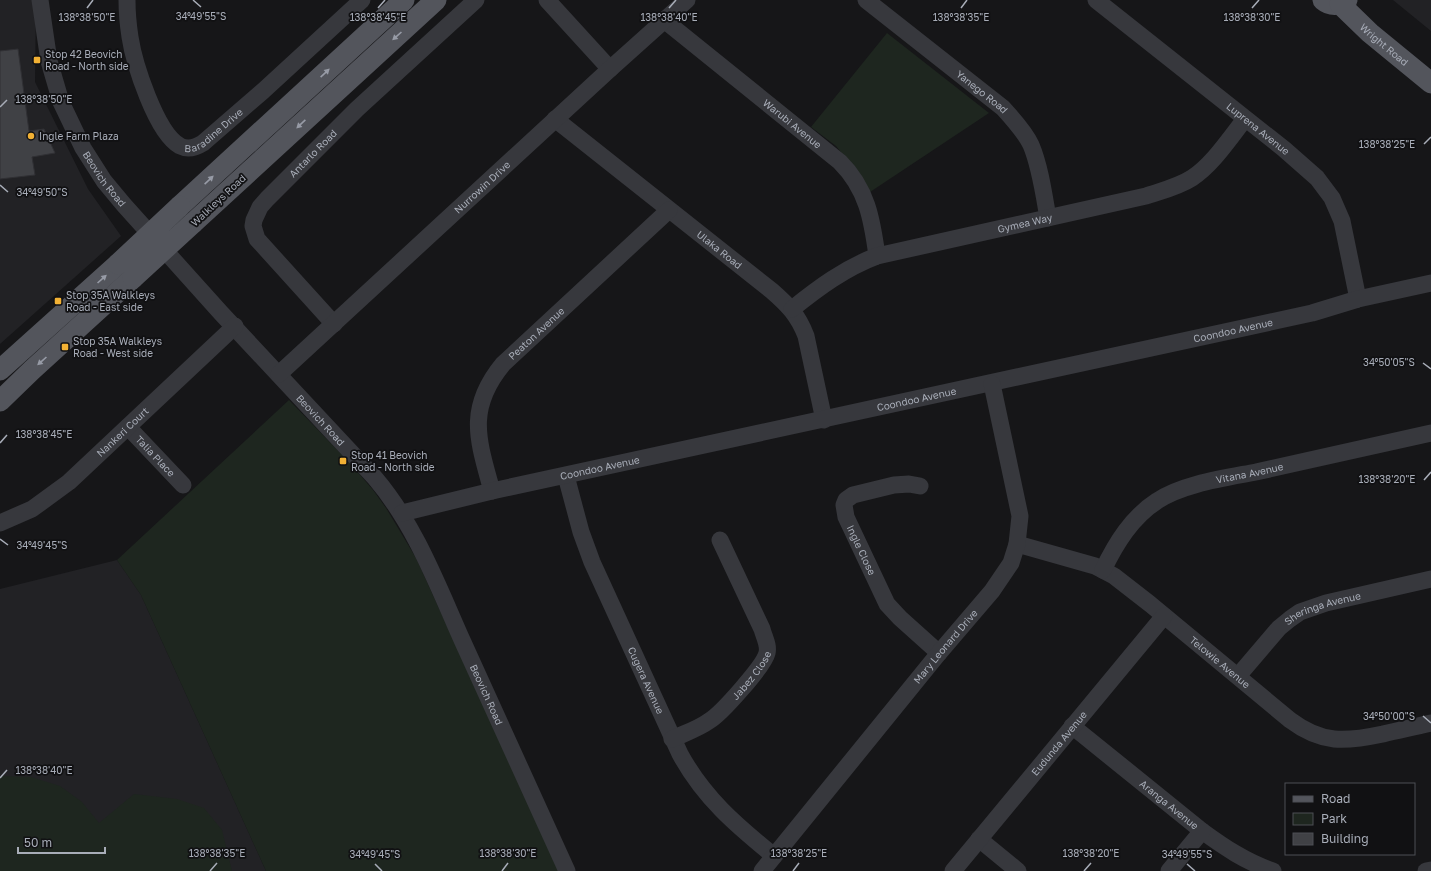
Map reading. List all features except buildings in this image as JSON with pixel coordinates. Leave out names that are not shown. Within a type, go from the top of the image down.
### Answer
[{"type":"main road","name":"Walkleys Road","points":[[0,370],[118,264],[404,0]]},
{"type":"main road","name":"Walkleys Road","points":[[0,401],[436,0]]},
{"type":"main road","name":"Wright Road","points":[[1341,1],[1368,16],[1431,66]]},
{"type":"main road","name":"Wright Road","points":[[1341,1],[1370,33],[1431,83]]},
{"type":"street","name":"Beovich Road","points":[[40,0],[46,47],[56,85],[68,118],[83,148],[95,167],[116,195],[375,478],[389,494],[402,513],[435,581],[567,871]]},
{"type":"street","name":"Baradine Drive","points":[[127,0],[130,37],[136,68],[154,113],[174,142],[180,146],[192,148],[203,143],[263,91],[362,0]]},
{"type":"street","name":"Antarlo Road","points":[[334,324],[263,248],[257,239],[253,226],[256,213],[267,199],[331,133],[476,0]]},
{"type":"street","points":[[547,0],[610,69]]},
{"type":"street","name":"Nurrowin Drive","points":[[279,374],[686,0]]},
{"type":"street","name":"Yanego Road","points":[[866,0],[1003,108],[1010,116],[1030,144],[1033,152],[1043,190],[1048,218]]},
{"type":"street","name":"Luprena Avenue","points":[[1096,0],[1308,169],[1332,198],[1342,221],[1358,299]]},
{"type":"street","name":"Warubi Avenue","points":[[664,20],[752,93],[813,140],[846,169],[859,187],[868,207],[873,227],[877,256]]},
{"type":"street","name":"Ulaka Road","points":[[556,119],[772,291],[792,309],[806,336],[824,420]]},
{"type":"street","name":"Gymea Way","points":[[792,309],[820,286],[834,277],[861,262],[877,256],[1146,196],[1178,185],[1191,179],[1205,168],[1245,119]]},
{"type":"street","name":"Peaton Avenue","points":[[492,491],[483,457],[478,422],[481,401],[489,383],[503,364],[669,210]]},
{"type":"street","name":"Coondoo Avenue","points":[[402,513],[492,491],[992,384],[1312,313],[1358,299],[1431,283]]},
{"type":"street","name":"Nankeri Court","points":[[0,523],[32,509],[57,492],[235,326]]},
{"type":"street","name":"Mary Leonard Drive","points":[[762,871],[939,653],[1001,580],[1011,563],[1018,544],[1020,526],[1019,507],[998,418],[992,384]]},
{"type":"street","name":"Talia Place","points":[[128,427],[183,485]]},
{"type":"street","name":"Vitana Avenue","points":[[1103,570],[1117,544],[1130,525],[1150,505],[1167,494],[1217,480],[1431,433]]},
{"type":"street","name":"Cugera Avenue","points":[[566,476],[581,532],[592,562],[672,739],[688,768],[706,794],[732,820],[774,856]]},
{"type":"street","name":"Ingle Close","points":[[920,486],[905,484],[894,485],[853,495],[848,497],[844,505],[846,517],[887,604],[900,618],[939,653]]},
{"type":"street","name":"Jabez Close","points":[[672,739],[701,726],[721,712],[758,668],[767,654],[766,642],[762,629],[720,540]]},
{"type":"street","name":"Telowie Avenue","points":[[1018,544],[1083,562],[1103,570],[1122,582],[1296,724],[1310,733],[1326,738],[1345,740],[1431,723]]},
{"type":"street","name":"Sheringa Avenue","points":[[1238,676],[1279,628],[1300,612],[1335,600],[1431,579]]},
{"type":"street","name":"Eudunda Avenue","points":[[954,871],[1164,616]]},
{"type":"street","name":"Aranga Avenue","points":[[1072,726],[1202,831],[1239,856],[1272,871]]},
{"type":"street","points":[[1169,871],[1202,831]]},
{"type":"street","points":[[979,839],[1018,871]]},
{"type":"street","points":[[1426,871],[1431,870]]},
{"type":"shaded area","name":"Ingle Farm Plaza","points":[[0,0],[36,0],[35,82],[88,189],[121,236],[0,344]]},
{"type":"shaded area","points":[[1393,0],[1431,0],[1431,31]]},
{"type":"shaded area","points":[[117,560],[141,595],[266,871],[0,871],[0,589]]},
{"type":"green space","points":[[887,33],[989,113],[870,192],[861,177],[836,146],[811,127]]},
{"type":"green space","points":[[289,400],[348,461],[373,490],[386,508],[416,558],[559,871],[266,871],[141,595],[117,560]]},
{"type":"green space","points":[[0,776],[31,777],[60,786],[82,802],[99,823],[134,794],[177,799],[204,808],[222,830],[232,871],[0,871]]},
{"type":"place","name":"Stop 42 Beovich Road - North side","points":[[37,60]]},
{"type":"place","name":"Ingle Farm Plaza","points":[[31,136]]},
{"type":"place","name":"Stop 35A Walkleys Road - East side","points":[[58,301]]},
{"type":"place","name":"Stop 35A Walkleys Road - West side","points":[[65,347]]},
{"type":"place","name":"Stop 41 Beovich Road - North side","points":[[343,461]]}]
